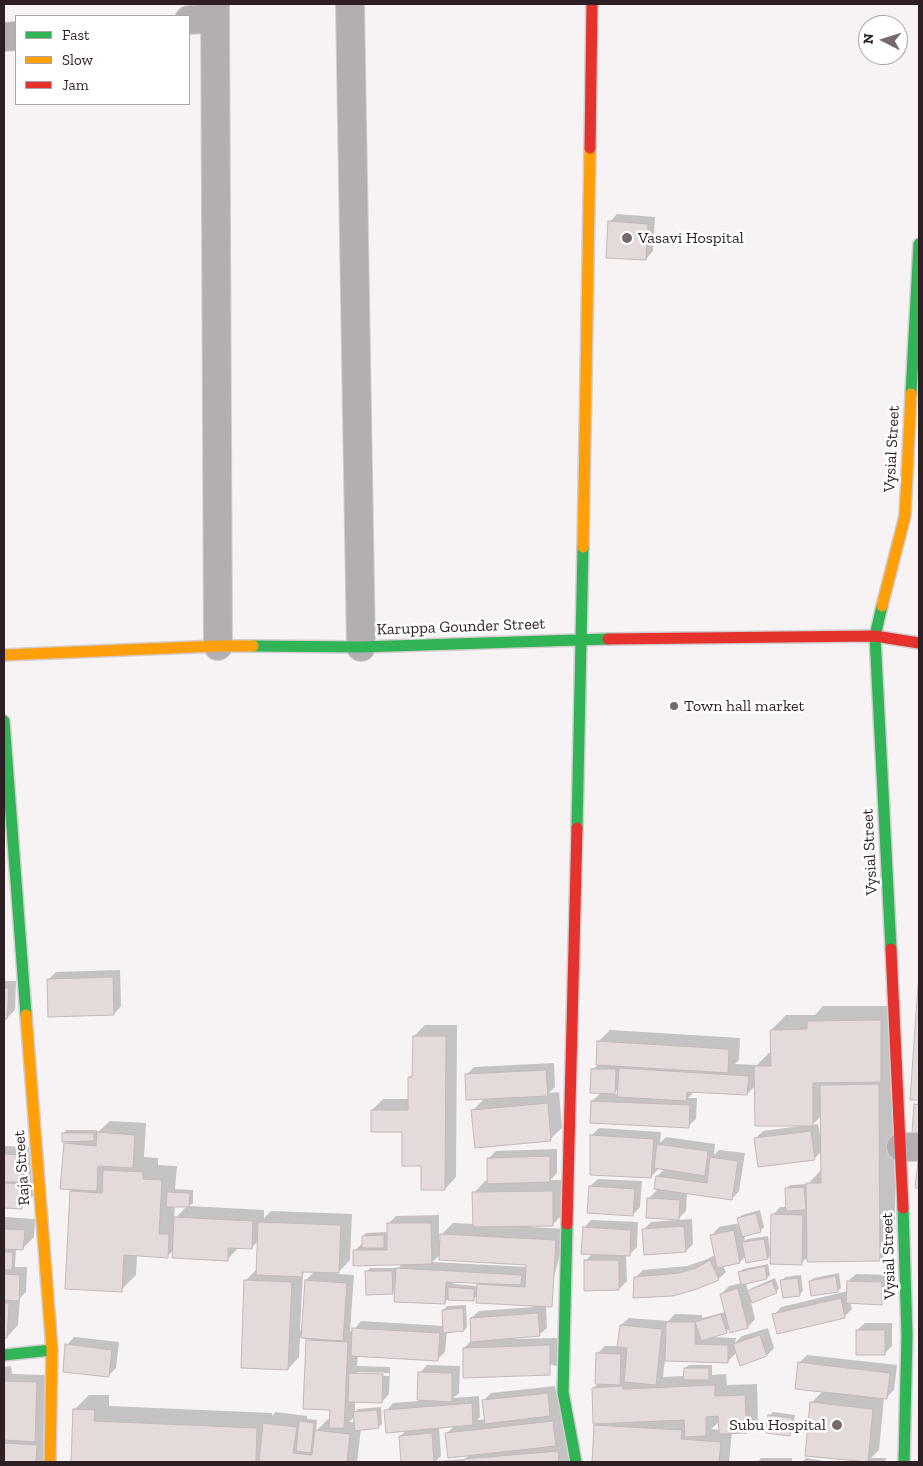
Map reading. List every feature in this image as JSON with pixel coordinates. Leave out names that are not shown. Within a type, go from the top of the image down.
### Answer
[{"type":"main road","points":[[576,1462],[563,1392],[582,639],[592,4]]},
{"type":"main road","name":"Vysial Street","points":[[904,1462],[910,1147],[875,636],[905,516],[919,244]]},
{"type":"main road","name":"Karuppa Gounder Street","points":[[4,654],[218,646],[361,647],[582,639],[875,636],[919,643]]},
{"type":"main road","name":"Raja Street","points":[[4,721],[52,1350],[50,1462]]},
{"type":"main road","points":[[4,1355],[52,1350]]},
{"type":"street","points":[[350,4],[361,647]]},
{"type":"street","points":[[206,14],[218,646]]},
{"type":"building","points":[[608,221],[648,224],[646,260],[606,258]]},
{"type":"building","points":[[113,977],[114,1015],[48,1017],[47,979]]},
{"type":"building","points":[[918,985],[919,1100],[910,1100]]},
{"type":"building","points":[[4,988],[9,988],[7,1019],[4,1019]]},
{"type":"building","points":[[881,1020],[881,1082],[813,1083],[813,1126],[755,1126],[754,1066],[771,1066],[770,1030],[807,1029],[807,1021]]},
{"type":"building","points":[[413,1036],[446,1036],[445,1190],[421,1190],[421,1166],[402,1166],[402,1132],[371,1132],[371,1110],[408,1110],[408,1077],[412,1077]]},
{"type":"building","points":[[597,1041],[729,1049],[728,1073],[596,1065]]},
{"type":"building","points":[[619,1068],[749,1076],[747,1095],[687,1092],[686,1101],[617,1097]]},
{"type":"building","points":[[591,1069],[616,1069],[615,1094],[590,1093]]},
{"type":"building","points":[[546,1070],[548,1096],[466,1100],[465,1074]]},
{"type":"building","points":[[879,1084],[880,1261],[807,1262],[806,1183],[821,1183],[820,1085]]},
{"type":"building","points":[[591,1101],[690,1105],[689,1128],[590,1123]]},
{"type":"building","points":[[548,1103],[551,1141],[475,1148],[471,1110]]},
{"type":"building","points":[[914,1104],[919,1105],[919,1133],[912,1132]]},
{"type":"building","points":[[811,1131],[815,1160],[758,1167],[754,1138]]},
{"type":"building","points":[[97,1132],[135,1135],[133,1168],[98,1166],[97,1191],[60,1189],[64,1143],[96,1146]]},
{"type":"building","points":[[62,1133],[94,1133],[94,1141],[62,1142]]},
{"type":"building","points":[[590,1135],[654,1139],[651,1178],[590,1175]]},
{"type":"building","points":[[657,1144],[708,1151],[705,1176],[654,1168]]},
{"type":"building","points":[[4,1154],[22,1155],[21,1182],[4,1182]]},
{"type":"building","points":[[550,1156],[550,1182],[487,1184],[487,1158]]},
{"type":"building","points":[[710,1157],[738,1161],[732,1200],[654,1189],[656,1176],[707,1183]]},
{"type":"building","points":[[918,1160],[919,1188],[915,1188]]},
{"type":"building","points":[[103,1170],[143,1172],[143,1179],[162,1180],[159,1234],[169,1234],[168,1258],[124,1255],[122,1292],[65,1289],[70,1191],[102,1193]]},
{"type":"building","points":[[4,1183],[23,1184],[22,1209],[4,1208]]},
{"type":"building","points":[[589,1186],[635,1189],[633,1216],[587,1213]]},
{"type":"building","points":[[804,1187],[806,1210],[786,1211],[785,1188]]},
{"type":"building","points":[[553,1191],[553,1226],[473,1227],[472,1192]]},
{"type":"building","points":[[167,1192],[190,1193],[189,1207],[166,1207]]},
{"type":"building","points":[[647,1198],[680,1200],[679,1220],[646,1218]]},
{"type":"building","points":[[756,1213],[761,1232],[742,1237],[737,1218]]},
{"type":"building","points":[[771,1214],[803,1215],[802,1265],[770,1264]]},
{"type":"building","points":[[174,1217],[253,1221],[252,1249],[228,1248],[228,1261],[172,1258]]},
{"type":"building","points":[[258,1222],[341,1225],[339,1273],[302,1272],[302,1277],[256,1275]]},
{"type":"building","points":[[387,1223],[431,1223],[432,1264],[353,1266],[353,1250],[387,1250]]},
{"type":"building","points":[[684,1226],[686,1252],[644,1255],[642,1229]]},
{"type":"building","points":[[583,1227],[631,1230],[630,1256],[581,1254]]},
{"type":"building","points":[[4,1229],[25,1230],[23,1250],[4,1249]]},
{"type":"building","points":[[734,1230],[740,1263],[717,1268],[710,1235]]},
{"type":"building","points":[[440,1234],[556,1240],[552,1307],[476,1303],[477,1284],[525,1287],[526,1265],[439,1260]]},
{"type":"building","points":[[384,1235],[384,1248],[362,1248],[362,1236]]},
{"type":"building","points":[[764,1239],[768,1259],[746,1263],[742,1242]]},
{"type":"building","points":[[4,1252],[13,1252],[12,1270],[4,1270]]},
{"type":"building","points":[[584,1260],[619,1260],[619,1290],[584,1291]]},
{"type":"building","points":[[710,1260],[719,1280],[673,1296],[633,1298],[634,1277],[679,1273],[696,1268]]},
{"type":"building","points":[[765,1266],[767,1279],[741,1285],[738,1272]]},
{"type":"building","points":[[396,1268],[522,1275],[521,1285],[446,1282],[445,1304],[394,1302]]},
{"type":"building","points":[[365,1271],[392,1271],[393,1294],[366,1295]]},
{"type":"building","points":[[4,1274],[20,1275],[19,1301],[4,1300]]},
{"type":"building","points":[[836,1276],[838,1292],[811,1296],[809,1281]]},
{"type":"building","points":[[798,1278],[800,1296],[783,1298],[780,1280]]},
{"type":"building","points":[[244,1280],[292,1282],[288,1370],[241,1368]]},
{"type":"building","points":[[305,1280],[347,1283],[343,1341],[301,1338]]},
{"type":"building","points":[[772,1281],[777,1293],[752,1303],[747,1291]]},
{"type":"building","points":[[847,1281],[882,1282],[882,1305],[846,1303]]},
{"type":"building","points":[[448,1287],[474,1289],[474,1301],[448,1300]]},
{"type":"building","points":[[738,1288],[748,1328],[730,1333],[720,1294]]},
{"type":"building","points":[[841,1298],[845,1318],[777,1334],[772,1314]]},
{"type":"building","points":[[4,1303],[9,1304],[7,1338],[4,1338]]},
{"type":"building","points":[[463,1308],[464,1331],[443,1333],[442,1310]]},
{"type":"building","points":[[538,1313],[540,1336],[471,1342],[470,1318]]},
{"type":"building","points":[[721,1314],[727,1333],[701,1341],[695,1322]]},
{"type":"building","points":[[666,1322],[695,1322],[695,1344],[728,1345],[728,1363],[665,1361]]},
{"type":"building","points":[[620,1325],[662,1329],[656,1385],[624,1382],[627,1348],[617,1347]]},
{"type":"building","points":[[352,1328],[440,1333],[438,1361],[351,1356]]},
{"type":"building","points":[[856,1330],[885,1330],[885,1355],[856,1355]]},
{"type":"building","points":[[760,1335],[767,1356],[740,1366],[733,1344]]},
{"type":"building","points":[[306,1340],[348,1342],[344,1428],[329,1428],[330,1410],[303,1409]]},
{"type":"building","points":[[65,1344],[112,1350],[109,1377],[63,1372]]},
{"type":"building","points":[[550,1345],[550,1375],[463,1378],[463,1348]]},
{"type":"building","points":[[596,1353],[621,1354],[620,1385],[595,1384]]},
{"type":"building","points":[[798,1362],[890,1373],[887,1399],[795,1389]]},
{"type":"building","points":[[684,1368],[709,1368],[709,1380],[683,1380]]},
{"type":"building","points":[[418,1372],[452,1373],[452,1402],[417,1400]]},
{"type":"building","points":[[349,1373],[383,1374],[382,1403],[348,1402]]},
{"type":"building","points":[[4,1381],[37,1382],[35,1442],[4,1440]]},
{"type":"building","points":[[715,1385],[715,1396],[745,1395],[747,1433],[719,1434],[718,1416],[706,1417],[706,1436],[685,1437],[684,1420],[593,1424],[592,1388],[623,1386],[623,1389]]},
{"type":"building","points":[[548,1393],[550,1416],[485,1424],[482,1400]]},
{"type":"building","points":[[810,1402],[873,1409],[868,1462],[805,1456]]},
{"type":"building","points":[[472,1403],[473,1425],[386,1433],[384,1410]]},
{"type":"building","points":[[73,1409],[95,1410],[94,1421],[257,1428],[256,1462],[71,1462]]},
{"type":"building","points":[[377,1410],[379,1428],[355,1431],[353,1412]]},
{"type":"building","points":[[768,1415],[792,1418],[790,1436],[766,1433]]},
{"type":"building","points":[[299,1421],[314,1423],[311,1453],[296,1451]]},
{"type":"building","points":[[553,1421],[556,1446],[448,1458],[445,1433]]},
{"type":"building","points":[[263,1423],[297,1427],[293,1453],[312,1455],[315,1430],[350,1434],[347,1462],[259,1462]]},
{"type":"building","points":[[594,1425],[682,1430],[681,1439],[721,1442],[719,1462],[592,1462]]},
{"type":"building","points":[[432,1433],[434,1462],[401,1462],[399,1436]]},
{"type":"building","points":[[4,1443],[37,1445],[36,1462],[4,1462]]},
{"type":"building","points":[[558,1451],[559,1462],[464,1462],[464,1459]]},
{"type":"traffic: fast","points":[[911,394],[919,244]]},
{"type":"traffic: fast","points":[[577,828],[583,547]]},
{"type":"traffic: fast","points":[[882,606],[875,636],[891,949]]},
{"type":"traffic: fast","points":[[253,646],[361,647],[608,639]]},
{"type":"traffic: fast","points":[[4,721],[26,1015]]},
{"type":"traffic: fast","points":[[903,1208],[907,1335],[904,1462]]},
{"type":"traffic: fast","points":[[567,1224],[563,1392],[576,1462]]},
{"type":"traffic: fast","points":[[4,1355],[52,1350]]},
{"type":"traffic: slow","points":[[583,547],[590,148]]},
{"type":"traffic: slow","points":[[882,606],[905,516],[911,394]]},
{"type":"traffic: slow","points":[[4,655],[253,646]]},
{"type":"traffic: slow","points":[[26,1015],[52,1350],[50,1462]]},
{"type":"traffic: jam","points":[[590,148],[592,4]]},
{"type":"traffic: jam","points":[[608,639],[875,636],[919,643]]},
{"type":"traffic: jam","points":[[567,1224],[577,828]]},
{"type":"traffic: jam","points":[[891,949],[903,1208]]},
{"type":"place","name":"Vasavi Hospital","points":[[627,238]]},
{"type":"place","name":"Town hall market","points":[[674,706]]},
{"type":"place","name":"Subu Hospital","points":[[837,1425]]}]
